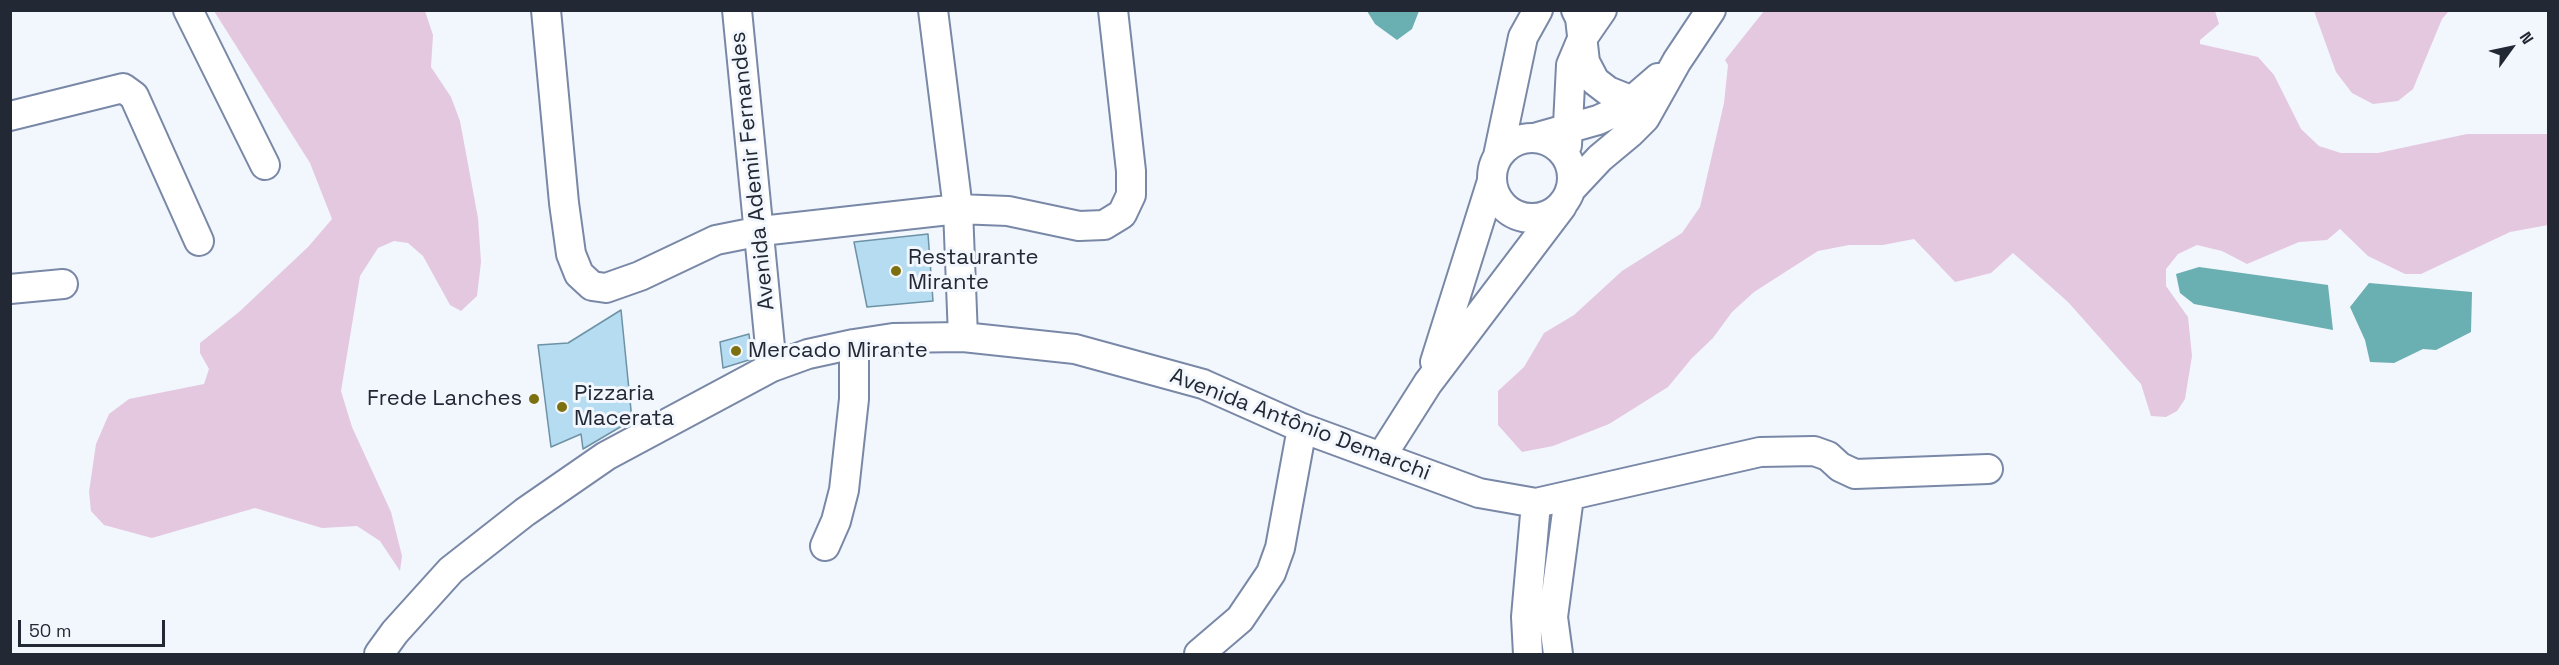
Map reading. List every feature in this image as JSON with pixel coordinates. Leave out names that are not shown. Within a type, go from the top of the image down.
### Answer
[{"type":"street","points":[[188,10],[265,165]]},
{"type":"street","points":[[546,10],[571,254],[579,274],[592,286],[606,288],[640,276],[716,240],[760,231],[958,209],[1008,211],[1079,226],[1104,225],[1122,214],[1131,195],[1131,171],[1113,10]]},
{"type":"street","name":"Avenida Ademir Fernandes","points":[[737,10],[772,367]]},
{"type":"street","points":[[933,10],[958,209],[963,338]]},
{"type":"street","points":[[1428,383],[1491,184],[1492,169],[1498,156],[1523,37],[1538,10]]},
{"type":"street","points":[[1576,10],[1580,18],[1585,62],[1595,81],[1608,91],[1633,101]]},
{"type":"street","points":[[1491,184],[1502,204],[1520,217],[1535,219],[1550,214],[1566,198],[1572,173],[1566,156],[1571,65],[1582,39],[1602,10]]},
{"type":"street","points":[[1382,457],[1428,383],[1566,198],[1600,158],[1645,118],[1677,61],[1711,10]]},
{"type":"street","points":[[1498,156],[1508,144],[1522,138],[1538,137],[1598,120],[1622,109],[1677,61]]},
{"type":"street","points":[[10,116],[123,88],[134,96],[199,242]]},
{"type":"street","points":[[1538,137],[1554,144],[1566,156]]},
{"type":"street","points":[[10,289],[63,284]]},
{"type":"street","name":"Avenida Antônio Demarchi","points":[[379,654],[395,632],[451,570],[525,512],[606,456],[772,367],[808,354],[893,338],[963,338],[1086,352],[1203,384],[1302,428],[1479,493],[1536,503],[1760,452],[1814,451],[1828,456],[1840,467],[1855,474],[1988,469]]},
{"type":"street","points":[[825,546],[836,521],[844,490],[854,399],[854,344]]},
{"type":"street","points":[[1199,654],[1240,619],[1271,573],[1280,548],[1302,428]]},
{"type":"street","points":[[1558,654],[1552,616],[1569,497]]},
{"type":"street","points":[[1528,654],[1526,617],[1536,503]]},
{"type":"shaded area","points":[[2314,10],[2449,11],[2442,19],[2413,89],[2398,101],[2373,104],[2352,93],[2336,72]]},
{"type":"shaded area","points":[[214,11],[425,11],[433,35],[431,67],[451,97],[460,121],[478,218],[481,262],[477,296],[461,311],[450,305],[423,256],[408,243],[394,241],[378,248],[360,276],[341,391],[352,427],[391,512],[402,556],[400,571],[380,541],[357,526],[322,528],[255,508],[152,538],[104,525],[91,511],[89,492],[96,444],[109,414],[129,399],[204,384],[209,369],[200,353],[200,343],[239,312],[308,247],[332,219],[310,163]]},
{"type":"shaded area","points":[[1764,11],[2215,11],[2219,24],[2200,40],[2200,44],[2258,57],[2274,75],[2301,129],[2319,146],[2341,153],[2378,153],[2467,134],[2548,134],[2548,225],[2510,232],[2421,274],[2405,274],[2368,256],[2340,229],[2327,240],[2299,242],[2247,264],[2222,251],[2197,245],[2178,254],[2166,269],[2166,286],[2188,317],[2192,356],[2185,399],[2177,411],[2166,417],[2151,416],[2141,384],[2068,302],[2013,253],[1991,273],[1955,282],[1914,239],[1883,245],[1849,245],[1818,251],[1754,292],[1732,312],[1713,338],[1692,358],[1668,387],[1609,424],[1553,446],[1522,452],[1498,425],[1498,391],[1524,367],[1544,333],[1574,315],[1622,271],[1682,233],[1700,207],[1724,103],[1728,65],[1725,60]]},
{"type":"water","points":[[1367,11],[1419,11],[1412,29],[1397,40],[1375,24]]},
{"type":"water","points":[[2199,267],[2328,285],[2333,330],[2194,304],[2180,293],[2176,274]]},
{"type":"water","points":[[2369,283],[2472,292],[2471,332],[2436,350],[2423,349],[2394,363],[2370,362],[2365,340],[2350,307]]},
{"type":"building","name":"Restaurante Mirante","points":[[928,234],[933,301],[867,307],[854,242]]},
{"type":"building","points":[[621,310],[632,420],[583,449],[581,434],[551,447],[538,345],[568,343]]},
{"type":"building","name":"Mercado Mirante","points":[[749,334],[752,359],[723,368],[720,342]]},
{"type":"place","name":"Restaurante Mirante","points":[[896,271]]},
{"type":"place","name":"Mercado Mirante","points":[[736,351]]},
{"type":"place","name":"Frede Lanches","points":[[534,399]]},
{"type":"place","name":"Pizzaria Macerata","points":[[562,407]]}]
